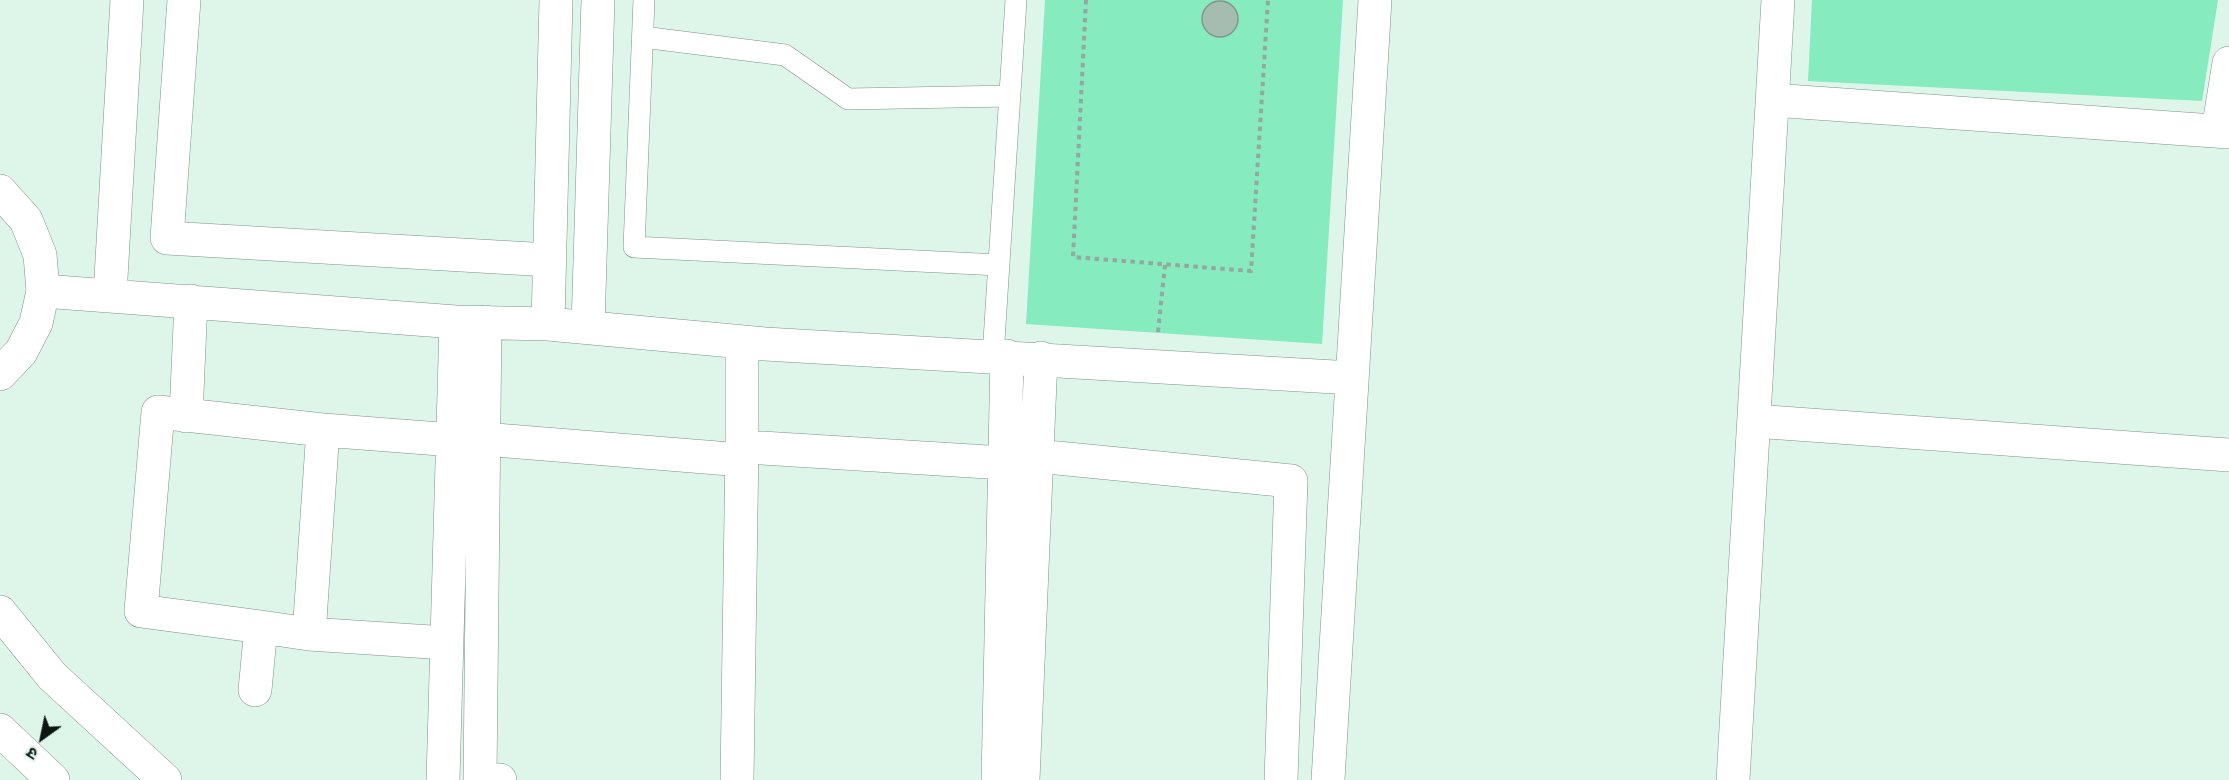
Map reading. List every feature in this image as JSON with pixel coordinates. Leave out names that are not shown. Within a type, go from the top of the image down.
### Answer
[{"type":"street","points":[[110,296],[127,0]]},
{"type":"street","points":[[184,0],[167,238],[549,260]]},
{"type":"street","points":[[548,324],[556,0]]},
{"type":"street","points":[[588,327],[597,0]]},
{"type":"street","points":[[1328,780],[1375,0]]},
{"type":"street","points":[[1733,780],[1778,0]]},
{"type":"street","points":[[1772,100],[2223,132],[2229,63]]},
{"type":"street","points":[[0,191],[26,220],[40,255],[43,291],[36,323],[21,351],[0,374]]},
{"type":"street","points":[[43,291],[471,322],[548,324],[753,343],[1041,358],[1352,378]]},
{"type":"street","points":[[186,416],[191,301]]},
{"type":"street","points":[[471,322],[480,779],[500,780]]},
{"type":"street","points":[[737,780],[753,343]]},
{"type":"street","points":[[998,780],[1004,463],[1000,356]]},
{"type":"street","points":[[1023,780],[1041,358]]},
{"type":"street","points":[[446,643],[309,634],[141,611],[158,412],[323,430],[473,433],[749,451],[1004,463]]},
{"type":"street","points":[[1754,421],[2229,456]]},
{"type":"street","points":[[309,634],[323,430]]},
{"type":"street","points":[[443,780],[446,643],[473,433]]},
{"type":"street","points":[[749,451],[756,780]]},
{"type":"street","points":[[1036,456],[1291,481],[1281,780]]},
{"type":"street","points":[[0,612],[52,676],[165,780]]},
{"type":"street","points":[[255,690],[261,627]]},
{"type":"street","points":[[0,730],[53,780]]},
{"type":"lane","points":[[644,0],[634,247],[999,266]]},
{"type":"lane","points":[[1000,356],[999,266],[1016,0]]},
{"type":"lane","points":[[643,37],[785,55],[848,99],[1010,96]]},
{"type":"path","points":[[1086,0],[1073,257],[1251,272],[1268,0]]},
{"type":"path","points":[[1155,366],[1165,265]]},
{"type":"green space","points":[[1045,0],[1343,0],[1322,344],[1026,324]]},
{"type":"green space","points":[[1812,0],[2218,0],[2202,101],[1808,81]]},
{"type":"building","points":[[1220,1],[1233,6],[1238,19],[1233,32],[1220,37],[1207,32],[1202,19],[1207,6]]}]
